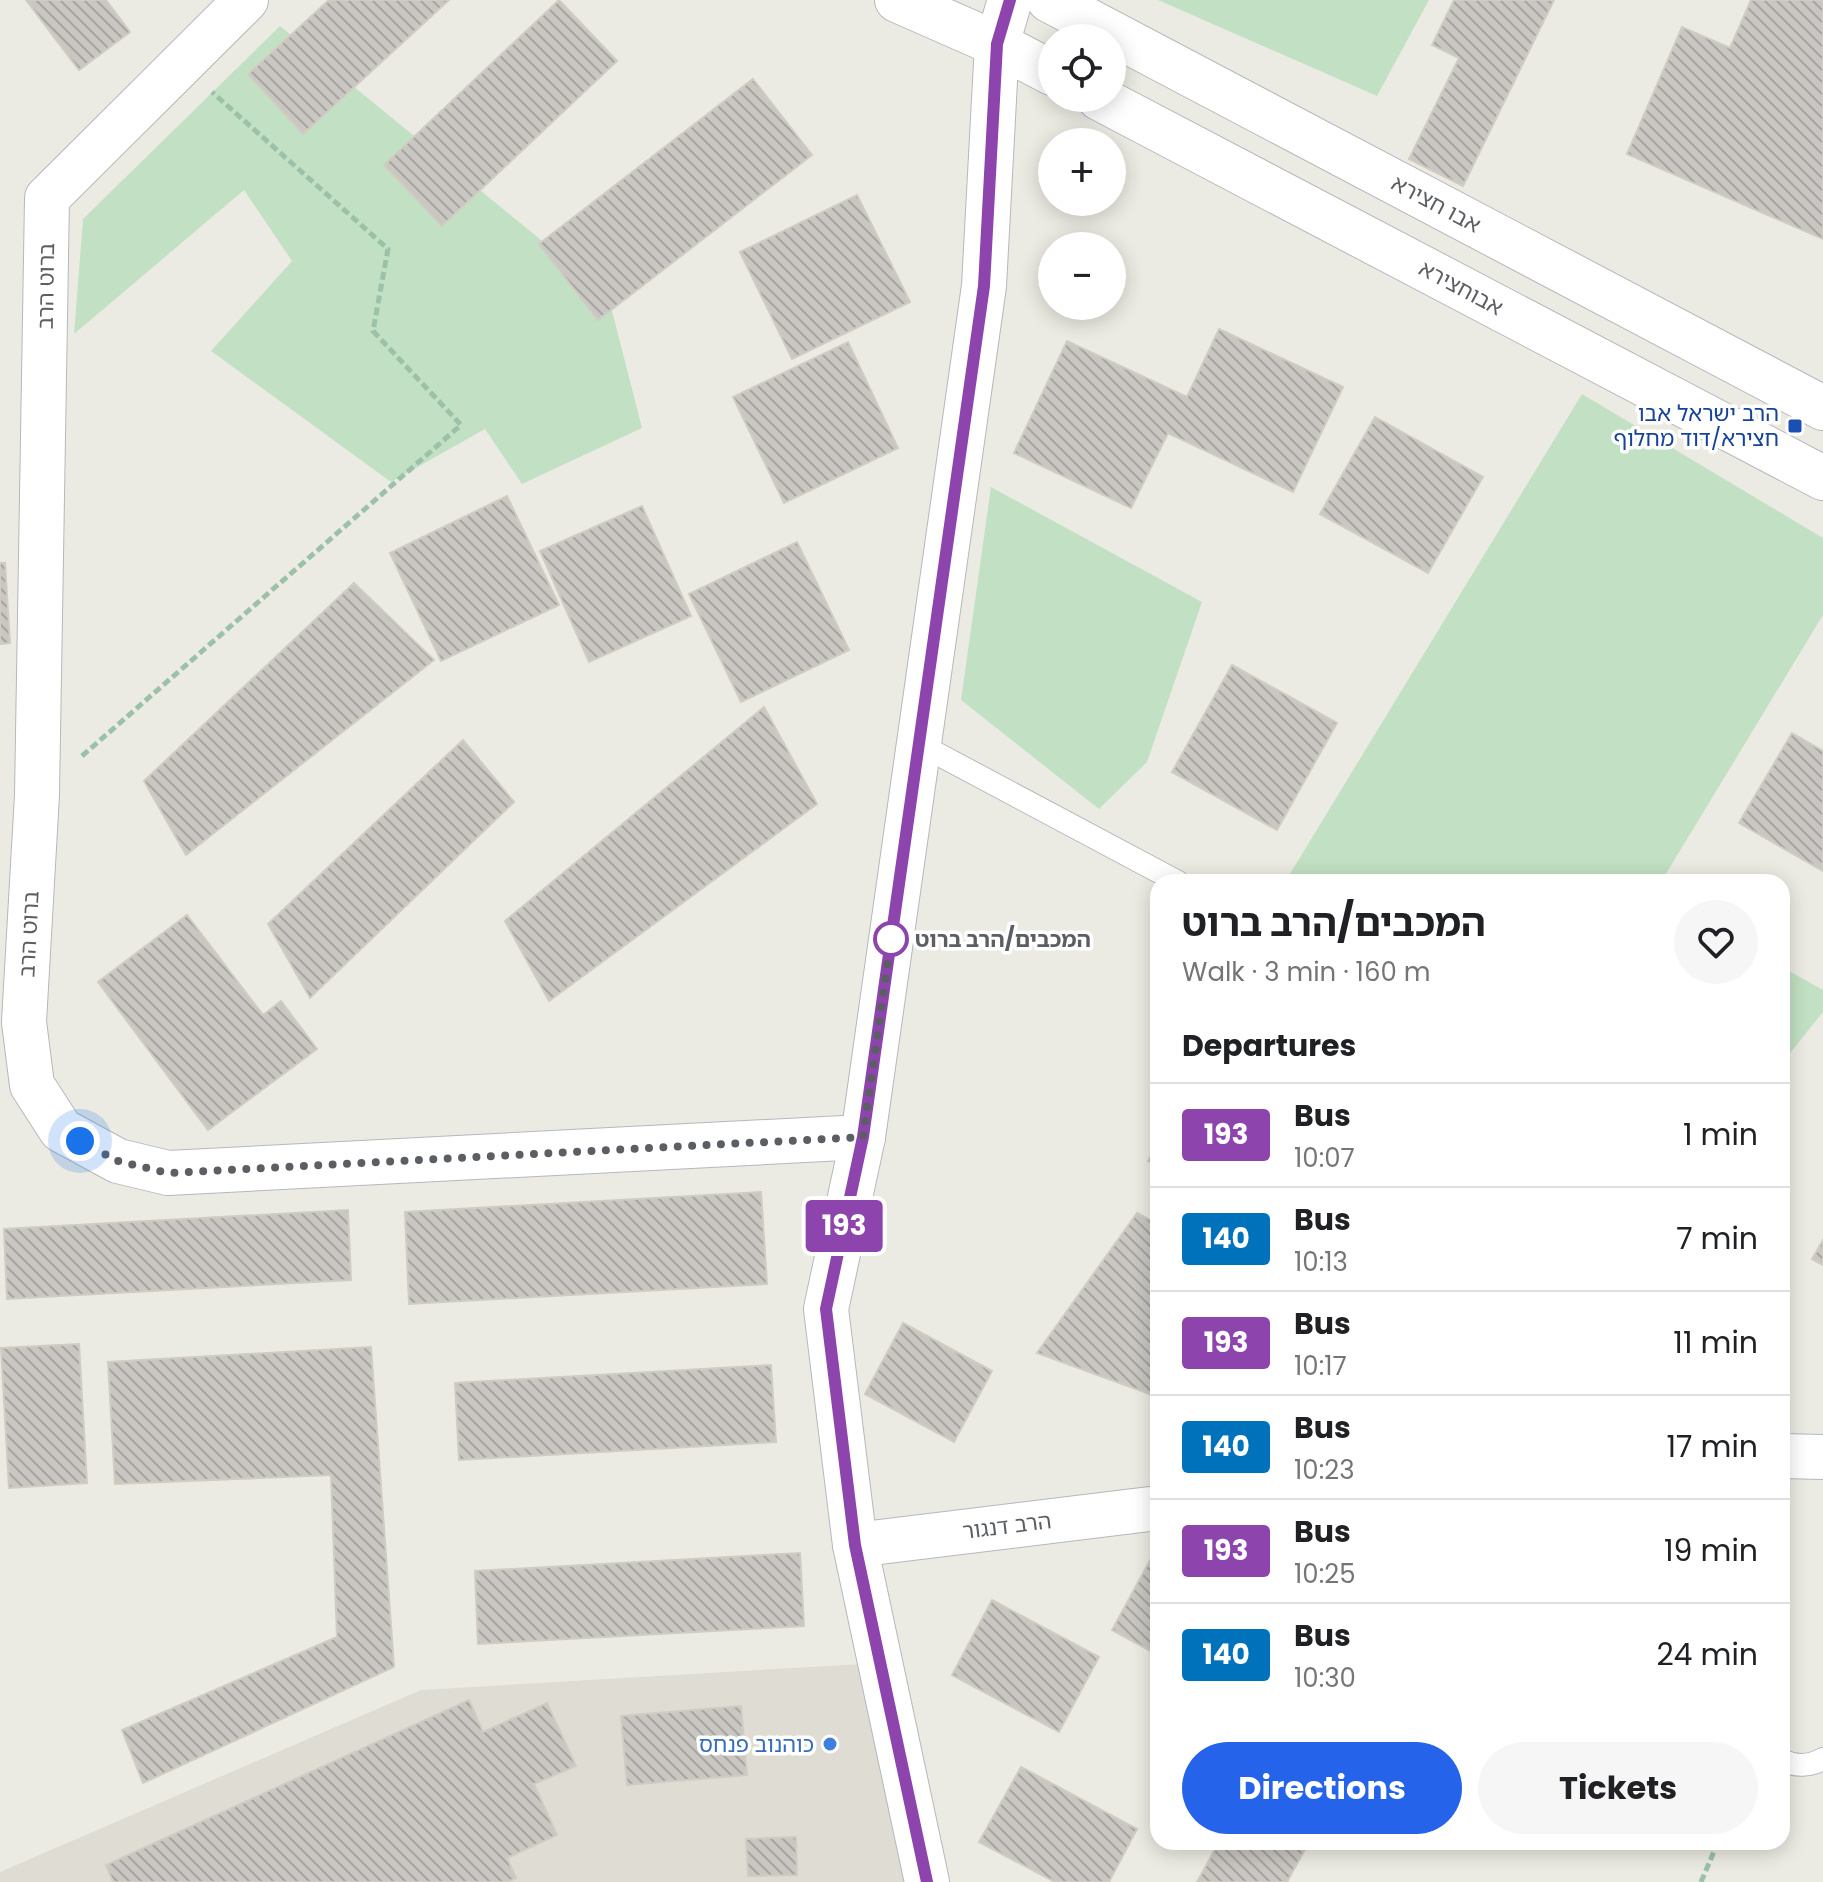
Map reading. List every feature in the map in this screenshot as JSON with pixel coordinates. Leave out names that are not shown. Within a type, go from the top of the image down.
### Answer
[{"type":"street","name":"ברוט הרב","points":[[246,0],[47,198],[37,795],[12,1022],[32,1085],[61,1130],[118,1161],[168,1173],[863,1137]]},
{"type":"street","points":[[897,0],[1038,66]]},
{"type":"street","points":[[927,1882],[855,1545],[826,1309],[863,1137],[984,286],[997,44],[1010,0]]},
{"type":"street","name":"אבו חצירא","points":[[1049,0],[1823,408]]},
{"type":"street","name":"אבוחצירא","points":[[1126,112],[1823,478]]},
{"type":"street","points":[[1790,1456],[1823,1457]]},
{"type":"street","name":"הרב דנגור","points":[[855,1545],[1150,1509]]},
{"type":"lane","points":[[919,744],[1163,874]]},
{"type":"lane","points":[[1790,1764],[1816,1763],[1823,1759]]},
{"type":"path","points":[[37,795],[461,425],[373,331],[388,249],[182,64]]},
{"type":"path","points":[[1701,1882],[1715,1850]]},
{"type":"shaded area","points":[[861,1664],[907,1882],[0,1882],[0,1872],[421,1690]]},
{"type":"green space","points":[[1158,0],[1429,0],[1377,96]]},
{"type":"green space","points":[[280,26],[608,295],[642,428],[522,484],[485,429],[391,482],[211,351],[292,261],[244,190],[74,334],[83,219]]},
{"type":"green space","points":[[1582,394],[1823,538],[1823,615],[1666,874],[1290,874]]},
{"type":"green space","points":[[991,487],[1202,602],[1147,762],[1099,809],[961,700]]},
{"type":"green space","points":[[1790,971],[1823,990],[1823,1012],[1790,1053]]},
{"type":"building","points":[[26,0],[106,0],[130,32],[79,70]]},
{"type":"building","points":[[329,0],[449,0],[303,134],[248,74]]},
{"type":"building","points":[[559,0],[617,61],[442,226],[384,165]]},
{"type":"building","points":[[1454,0],[1554,0],[1463,186],[1409,159],[1459,58],[1432,45]]},
{"type":"building","points":[[1751,0],[1823,0],[1823,239],[1627,154],[1682,27],[1730,48]]},
{"type":"building","points":[[753,79],[812,155],[598,320],[539,244]]},
{"type":"building","points":[[857,195],[910,302],[792,359],[740,252]]},
{"type":"building","points":[[1219,329],[1343,387],[1293,492],[1168,433],[1131,508],[1014,453],[1067,341],[1187,397]]},
{"type":"building","points":[[848,342],[898,448],[784,503],[733,397]]},
{"type":"building","points":[[1375,417],[1483,477],[1428,573],[1320,514]]},
{"type":"building","points":[[507,496],[559,605],[441,661],[390,553]]},
{"type":"building","points":[[642,506],[691,616],[589,662],[540,551]]},
{"type":"building","points":[[797,542],[849,650],[741,702],[689,594]]},
{"type":"building","points":[[0,563],[5,563],[10,643],[0,644]]},
{"type":"building","points":[[354,583],[434,660],[186,855],[144,781]]},
{"type":"building","points":[[1232,665],[1337,723],[1277,830],[1172,772]]},
{"type":"building","points":[[764,707],[817,804],[549,1001],[505,921]]},
{"type":"building","points":[[1792,733],[1823,751],[1823,871],[1739,823]]},
{"type":"building","points":[[463,740],[514,802],[310,998],[268,924]]},
{"type":"building","points":[[187,915],[263,1015],[281,1001],[317,1049],[208,1130],[98,982]]},
{"type":"building","points":[[761,1192],[767,1284],[409,1304],[405,1212]]},
{"type":"building","points":[[348,1210],[351,1280],[7,1299],[4,1229]]},
{"type":"building","points":[[1137,1213],[1150,1220],[1150,1394],[1037,1353]]},
{"type":"building","points":[[1823,1240],[1823,1265],[1812,1259]]},
{"type":"building","points":[[903,1323],[992,1371],[954,1442],[865,1394]]},
{"type":"building","points":[[79,1344],[87,1483],[9,1488],[1,1348]]},
{"type":"building","points":[[371,1347],[394,1667],[143,1783],[122,1730],[337,1637],[331,1475],[115,1484],[108,1362]]},
{"type":"building","points":[[771,1365],[776,1442],[459,1460],[455,1383]]},
{"type":"building","points":[[800,1553],[804,1626],[478,1644],[475,1571]]},
{"type":"building","points":[[1150,1560],[1150,1651],[1112,1630]]},
{"type":"building","points":[[992,1600],[1099,1657],[1059,1732],[952,1675]]},
{"type":"building","points":[[469,1700],[483,1732],[547,1703],[576,1766],[534,1784],[557,1835],[507,1858],[516,1878],[508,1882],[113,1882],[106,1865]]},
{"type":"building","points":[[741,1706],[747,1775],[627,1785],[621,1716]]},
{"type":"building","points":[[1021,1767],[1137,1829],[1109,1882],[1055,1882],[979,1842]]},
{"type":"building","points":[[796,1837],[797,1875],[748,1876],[746,1839]]},
{"type":"building","points":[[1215,1850],[1305,1850],[1287,1882],[1197,1882]]},
{"type":"bus line","name":"193","points":[[927,1882],[855,1545],[826,1309],[863,1137],[984,286],[997,44],[1010,0]]},
{"type":"place","name":"הרב ישראל אבו חצירא/דוד מחלוף","points":[[1795,426]]},
{"type":"place","name":"המכבים/הרב ברוט","points":[[891,939]]},
{"type":"place","name":"כוהנוב פנחס","points":[[830,1744]]},
{"type":"route","points":[[80,1141],[118,1161],[168,1173],[863,1137],[893,925],[891,939]]}]
